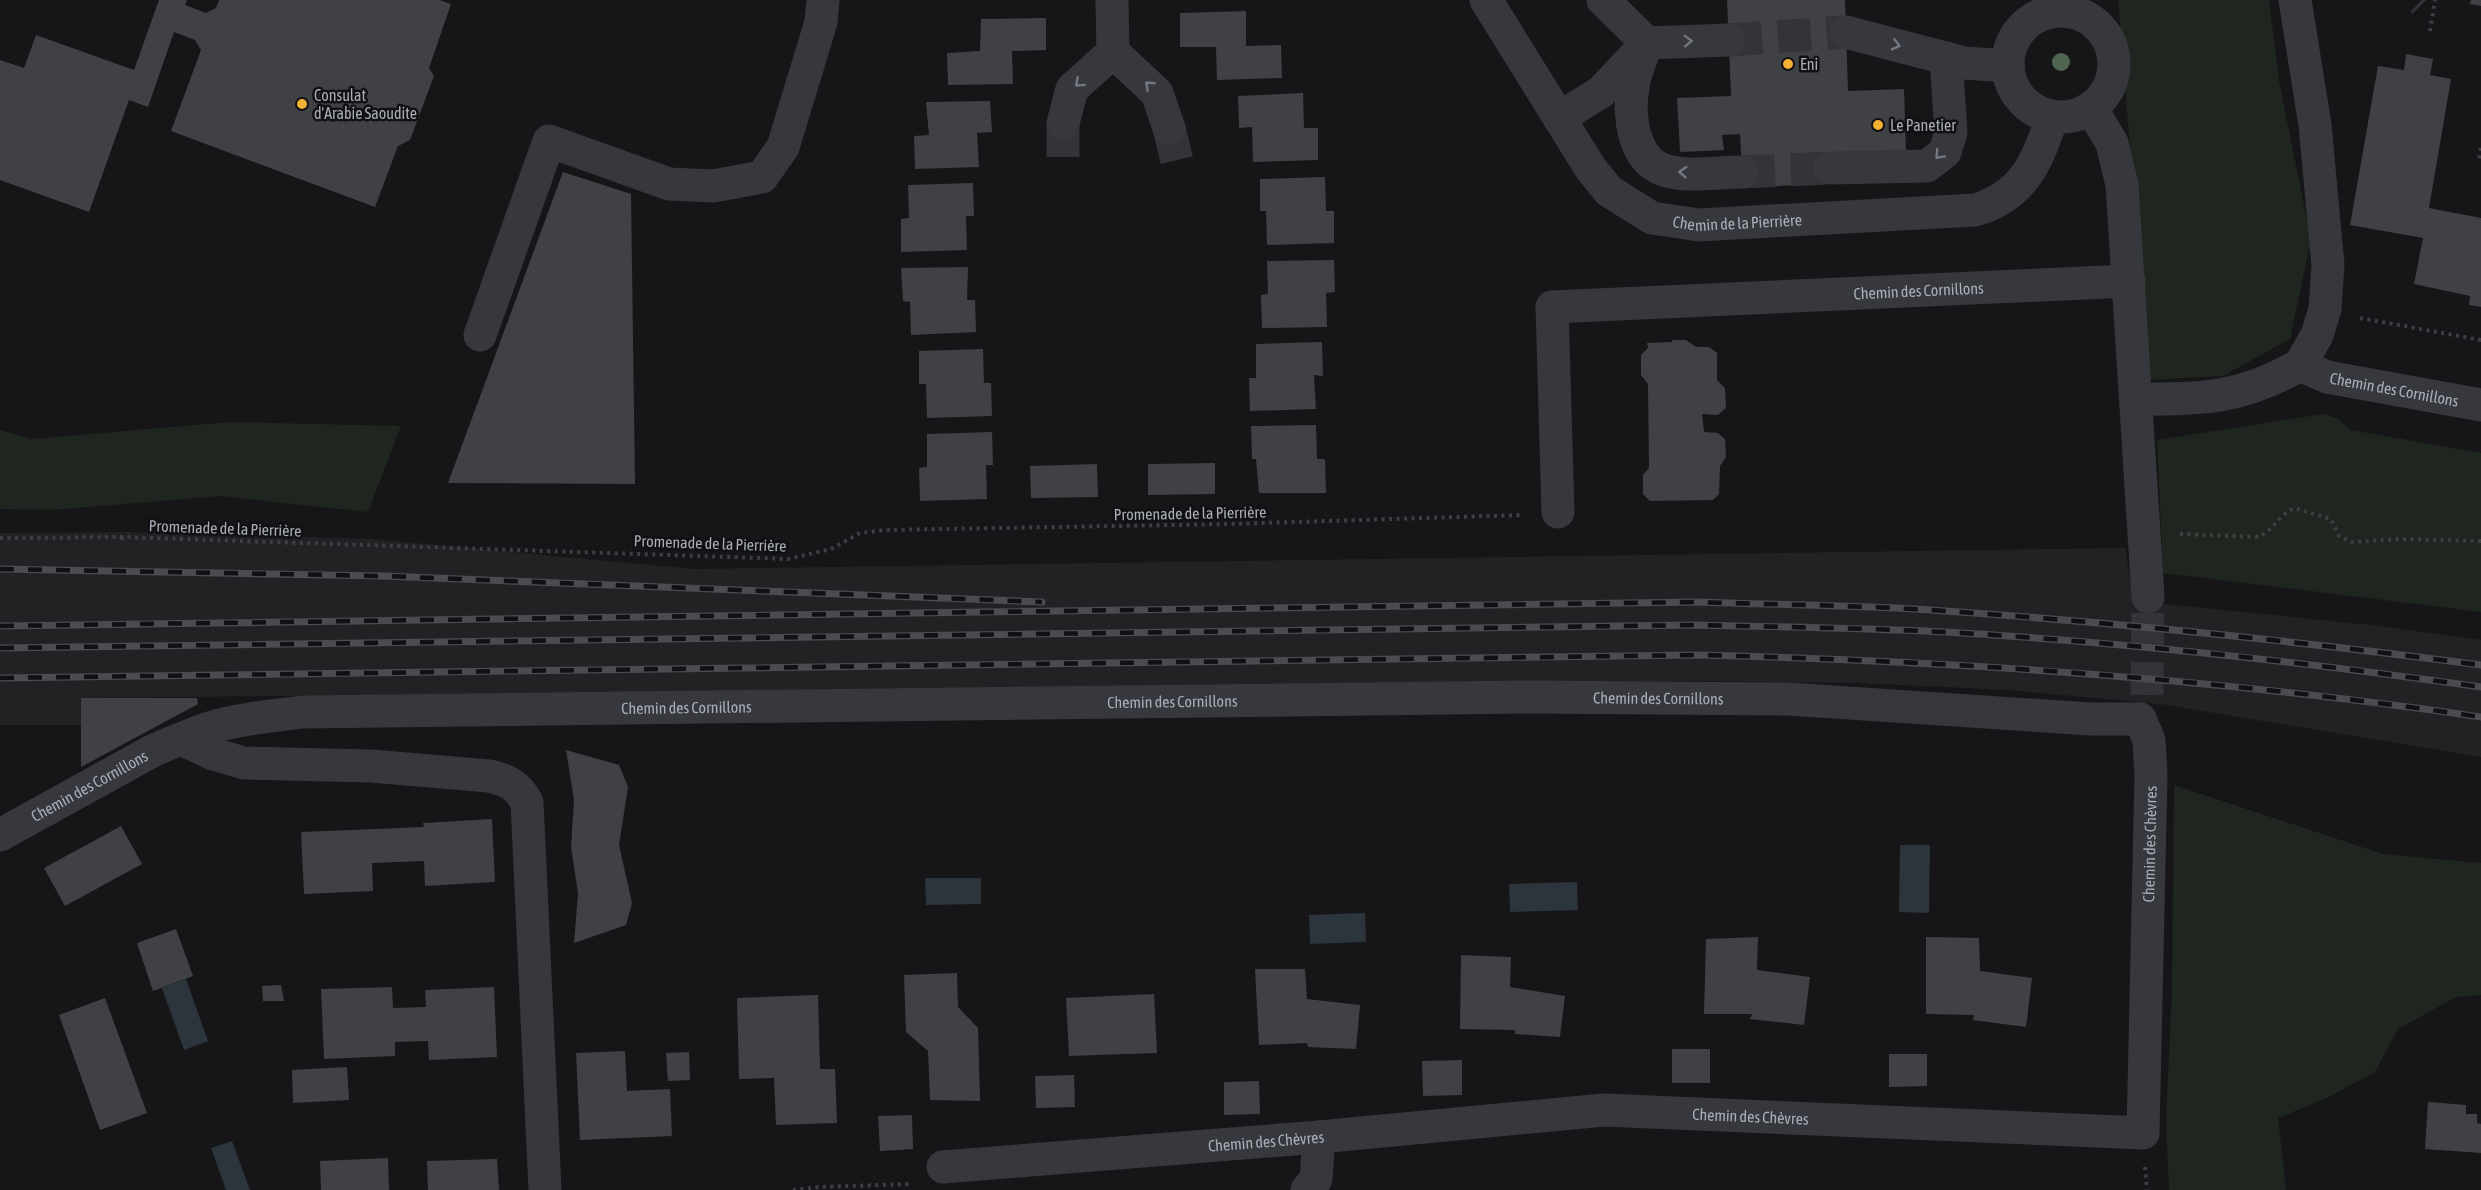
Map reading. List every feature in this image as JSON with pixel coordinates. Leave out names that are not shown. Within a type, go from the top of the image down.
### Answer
[{"type":"street","points":[[480,335],[549,141],[669,184],[713,186],[762,177],[783,147],[821,22],[824,0]]},
{"type":"street","points":[[1112,0],[1113,52],[1157,93],[1168,128]]},
{"type":"street","name":"Chemin de la Pierrière","points":[[1486,0],[1591,169],[1609,191],[1652,218],[1699,225],[1975,210],[1996,204],[2010,195],[2026,175],[2046,135],[2052,117]]},
{"type":"street","points":[[1603,0],[1647,43]]},
{"type":"street","points":[[2137,399],[2228,395],[2268,383],[2300,365],[2317,335],[2324,312],[2328,265],[2315,125],[2298,32],[2295,0]]},
{"type":"street","points":[[2078,7],[2104,33],[2113,56],[2112,82],[2104,97],[2091,108],[2066,118],[2052,117],[2035,111],[2021,99],[2012,84],[2008,66],[2015,38],[2035,18],[2049,12],[2078,7]]},
{"type":"street","points":[[1846,32],[1964,63],[2008,66]]},
{"type":"street","points":[[1559,118],[1600,92],[1647,43],[1729,40]]},
{"type":"street","points":[[1647,43],[1633,87],[1631,112],[1635,134],[1646,161],[1663,170],[1682,173],[1742,172]]},
{"type":"street","points":[[1063,123],[1072,89],[1113,52]]},
{"type":"street","points":[[1830,168],[1927,166],[1945,152],[1951,132],[1946,58]]},
{"type":"street","points":[[2091,108],[2112,143],[2120,168],[2137,399],[2148,597]]},
{"type":"street","name":"Chemin des Cornillons","points":[[1558,512],[1552,307],[2129,281]]},
{"type":"street","name":"Chemin des Cornillons","points":[[2300,365],[2327,377],[2481,405]]},
{"type":"street","name":"Chemin des Cornillons","points":[[0,835],[168,745],[207,729],[248,719],[303,712],[1518,697],[1788,699],[2091,719],[2144,707]]},
{"type":"street","name":"Chemin des Chèvres","points":[[943,1167],[1319,1137],[1604,1110],[2143,1133],[2151,776],[2144,707]]},
{"type":"street","points":[[168,745],[244,763],[371,766],[489,776],[507,780],[519,789],[527,802],[544,1190]]},
{"type":"street","points":[[1307,1190],[1316,1179],[1319,1137]]},
{"type":"path","points":[[2430,30],[2435,0]]},
{"type":"path","points":[[2481,148],[2479,160],[2481,160]]},
{"type":"path","points":[[2324,312],[2481,340]]},
{"type":"path","points":[[2145,534],[2209,533],[2258,537],[2267,533],[2283,513],[2294,508],[2331,519],[2339,536],[2352,542],[2400,539],[2481,541]]},
{"type":"path","name":"Promenade de la Pierrière","points":[[0,538],[122,537],[788,559],[831,549],[860,533],[885,530],[1508,517],[1558,512]]},
{"type":"path","points":[[122,537],[123,543]]},
{"type":"path","points":[[125,706],[93,706],[94,721],[145,720],[168,745]]},
{"type":"path","points":[[793,1190],[819,1186],[933,1183],[943,1167]]},
{"type":"shaded area","points":[[2118,0],[2269,0],[2279,81],[2311,240],[2290,339],[2223,376],[2149,380]]},
{"type":"shaded area","points":[[2323,414],[2338,419],[2351,430],[2481,453],[2481,612],[2163,573],[2157,440]]},
{"type":"shaded area","points":[[230,422],[401,426],[368,512],[220,496],[51,510],[0,509],[0,430],[32,439]]},
{"type":"shaded area","points":[[131,532],[372,539],[694,569],[2125,548],[2134,601],[2371,625],[2481,640],[2481,757],[2160,704],[2009,690],[1858,683],[1690,681],[82,698],[82,725],[0,725],[0,533]]},
{"type":"shaded area","points":[[2174,785],[2383,854],[2481,863],[2481,995],[2456,997],[2398,1029],[2375,1072],[2327,1098],[2278,1118],[2286,1190],[2169,1190],[2166,1120],[2172,989]]},
{"type":"shaded area","points":[[1900,845],[1930,845],[1929,913],[1899,912]]},
{"type":"shaded area","points":[[925,878],[981,878],[981,904],[926,905]]},
{"type":"shaded area","points":[[1577,882],[1578,910],[1510,912],[1509,884]]},
{"type":"shaded area","points":[[1365,913],[1366,942],[1310,944],[1309,915]]},
{"type":"shaded area","points":[[186,979],[208,1041],[184,1050],[162,988]]},
{"type":"shaded area","points":[[232,1141],[250,1190],[226,1190],[211,1148]]},
{"type":"building","name":"Consulat d'Arabie Saoudite","points":[[159,0],[187,0],[185,5],[206,13],[216,8],[219,0],[439,0],[451,4],[429,68],[434,76],[410,140],[398,146],[375,207],[171,131],[201,50],[195,40],[174,32],[148,107],[129,100],[89,212],[0,180],[0,60],[24,68],[36,35],[134,70]]},
{"type":"building","name":"Eni","points":[[1727,0],[1845,0],[1848,91],[1904,89],[1906,150],[1830,153],[1831,183],[1743,188],[1740,134],[1722,135],[1724,150],[1680,152],[1677,98],[1731,96]]},
{"type":"building","points":[[2471,0],[2481,0],[2481,6],[2470,4]]},
{"type":"building","points":[[1246,11],[1246,46],[1281,45],[1282,78],[1217,80],[1216,47],[1180,47],[1180,13]]},
{"type":"building","points":[[1046,18],[1046,50],[1012,51],[1013,84],[948,85],[947,53],[980,51],[981,19]]},
{"type":"building","points":[[2406,54],[2433,59],[2430,75],[2451,79],[2429,208],[2481,218],[2481,307],[2469,305],[2470,296],[2414,284],[2423,238],[2350,225],[2378,66],[2404,70]]},
{"type":"building","points":[[1303,93],[1304,128],[1318,128],[1318,160],[1253,162],[1252,127],[1239,128],[1238,96]]},
{"type":"building","points":[[990,101],[992,132],[977,133],[979,167],[915,169],[914,136],[929,135],[926,102]]},
{"type":"building","points":[[563,172],[631,194],[635,484],[448,483]]},
{"type":"building","points":[[1325,177],[1326,211],[1334,211],[1334,243],[1267,245],[1266,211],[1260,211],[1260,179]]},
{"type":"building","points":[[973,183],[974,216],[966,216],[967,250],[901,252],[901,219],[909,218],[908,185]]},
{"type":"building","points":[[1334,260],[1335,292],[1326,293],[1327,327],[1262,328],[1261,295],[1268,294],[1267,261]]},
{"type":"building","points":[[968,267],[967,300],[975,300],[976,332],[911,335],[910,302],[903,301],[901,268]]},
{"type":"building","points":[[1672,340],[1686,340],[1696,347],[1709,347],[1717,353],[1717,380],[1725,388],[1726,408],[1718,415],[1702,414],[1704,432],[1718,433],[1725,439],[1726,457],[1720,466],[1719,494],[1713,500],[1650,501],[1643,494],[1643,475],[1649,468],[1648,384],[1641,375],[1641,355],[1648,348],[1647,343],[1672,342]]},
{"type":"building","points":[[1322,342],[1323,376],[1314,375],[1316,409],[1250,411],[1249,378],[1256,378],[1256,344]]},
{"type":"building","points":[[983,349],[984,383],[991,383],[992,416],[927,418],[926,384],[919,384],[919,351]]},
{"type":"building","points":[[1316,425],[1317,459],[1325,459],[1326,493],[1259,493],[1256,459],[1252,459],[1251,426]]},
{"type":"building","points":[[992,432],[993,465],[986,465],[987,499],[920,501],[919,468],[927,467],[927,434]]},
{"type":"building","points":[[1215,463],[1215,494],[1148,495],[1148,464]]},
{"type":"building","points":[[1097,464],[1098,497],[1031,498],[1030,466]]},
{"type":"building","points":[[81,698],[197,698],[198,704],[81,767]]},
{"type":"building","points":[[566,750],[619,765],[628,787],[619,845],[632,903],[626,925],[574,943],[578,893],[571,847],[574,800]]},
{"type":"building","points":[[492,819],[495,882],[425,886],[424,861],[372,863],[373,891],[304,894],[301,832],[424,827],[423,823]]},
{"type":"building","points":[[121,826],[142,864],[65,906],[44,868]]},
{"type":"building","points":[[176,929],[193,976],[153,991],[137,943]]},
{"type":"building","points":[[1758,937],[1757,970],[1810,977],[1804,1025],[1750,1019],[1752,1014],[1704,1014],[1706,939]]},
{"type":"building","points":[[1926,937],[1979,938],[1980,971],[2032,978],[2026,1027],[1973,1020],[1974,1015],[1926,1014]]},
{"type":"building","points":[[1461,955],[1511,957],[1510,987],[1565,996],[1560,1037],[1515,1034],[1515,1030],[1460,1029]]},
{"type":"building","points":[[1255,969],[1305,969],[1307,999],[1360,1005],[1356,1049],[1308,1047],[1307,1043],[1259,1045]]},
{"type":"building","points":[[957,973],[958,1007],[978,1028],[980,1101],[930,1100],[928,1051],[906,1032],[904,975]]},
{"type":"building","points":[[281,985],[284,1001],[263,1001],[262,986]]},
{"type":"building","points":[[392,987],[393,1008],[426,1007],[425,990],[494,987],[497,1057],[429,1060],[428,1041],[395,1042],[395,1056],[324,1059],[321,989]]},
{"type":"building","points":[[1154,994],[1157,1053],[1069,1056],[1066,998]]},
{"type":"building","points":[[818,995],[820,1069],[835,1069],[837,1123],[776,1125],[774,1078],[739,1079],[737,998]]},
{"type":"building","points":[[105,998],[147,1113],[100,1130],[59,1015]]},
{"type":"building","points":[[1672,1049],[1710,1049],[1710,1083],[1672,1083]]},
{"type":"building","points":[[625,1051],[627,1091],[670,1089],[672,1136],[580,1140],[576,1053]]},
{"type":"building","points":[[689,1052],[690,1080],[668,1081],[666,1053]]},
{"type":"building","points":[[1889,1054],[1927,1054],[1927,1086],[1889,1087]]},
{"type":"building","points":[[1462,1060],[1462,1095],[1423,1096],[1422,1061]]},
{"type":"building","points":[[347,1067],[349,1100],[293,1103],[292,1070]]},
{"type":"building","points":[[1074,1075],[1075,1107],[1036,1108],[1035,1076]]},
{"type":"building","points":[[1259,1081],[1260,1114],[1224,1115],[1224,1082]]},
{"type":"building","points":[[2428,1102],[2466,1105],[2466,1114],[2477,1114],[2477,1123],[2481,1124],[2481,1153],[2425,1149]]},
{"type":"building","points":[[912,1115],[913,1149],[880,1151],[878,1116]]},
{"type":"building","points":[[388,1158],[389,1190],[321,1190],[320,1161]]},
{"type":"building","points":[[497,1159],[499,1190],[428,1190],[427,1161]]},
{"type":"tunnel","points":[[1729,40],[1846,32]]},
{"type":"tunnel","points":[[1063,123],[1063,157]]},
{"type":"tunnel","points":[[1169,128],[1178,165]]},
{"type":"tunnel","points":[[1742,172],[1830,168]]},
{"type":"tunnel","points":[[2147,695],[2148,597]]},
{"type":"railway","points":[[0,569],[384,576],[1042,602]]},
{"type":"railway","points":[[0,626],[1696,602],[1883,607],[2079,621],[2481,665]]},
{"type":"railway","points":[[0,648],[1696,625],[1914,631],[2079,641],[2280,661],[2481,687]]},
{"type":"railway","points":[[0,678],[1697,655],[1894,662],[2090,674],[2286,692],[2481,717]]},
{"type":"place","name":"Eni","points":[[1788,64]]},
{"type":"place","name":"Consulat d'Arabie Saoudite","points":[[302,104]]},
{"type":"place","name":"Le Panetier","points":[[1878,125]]}]
